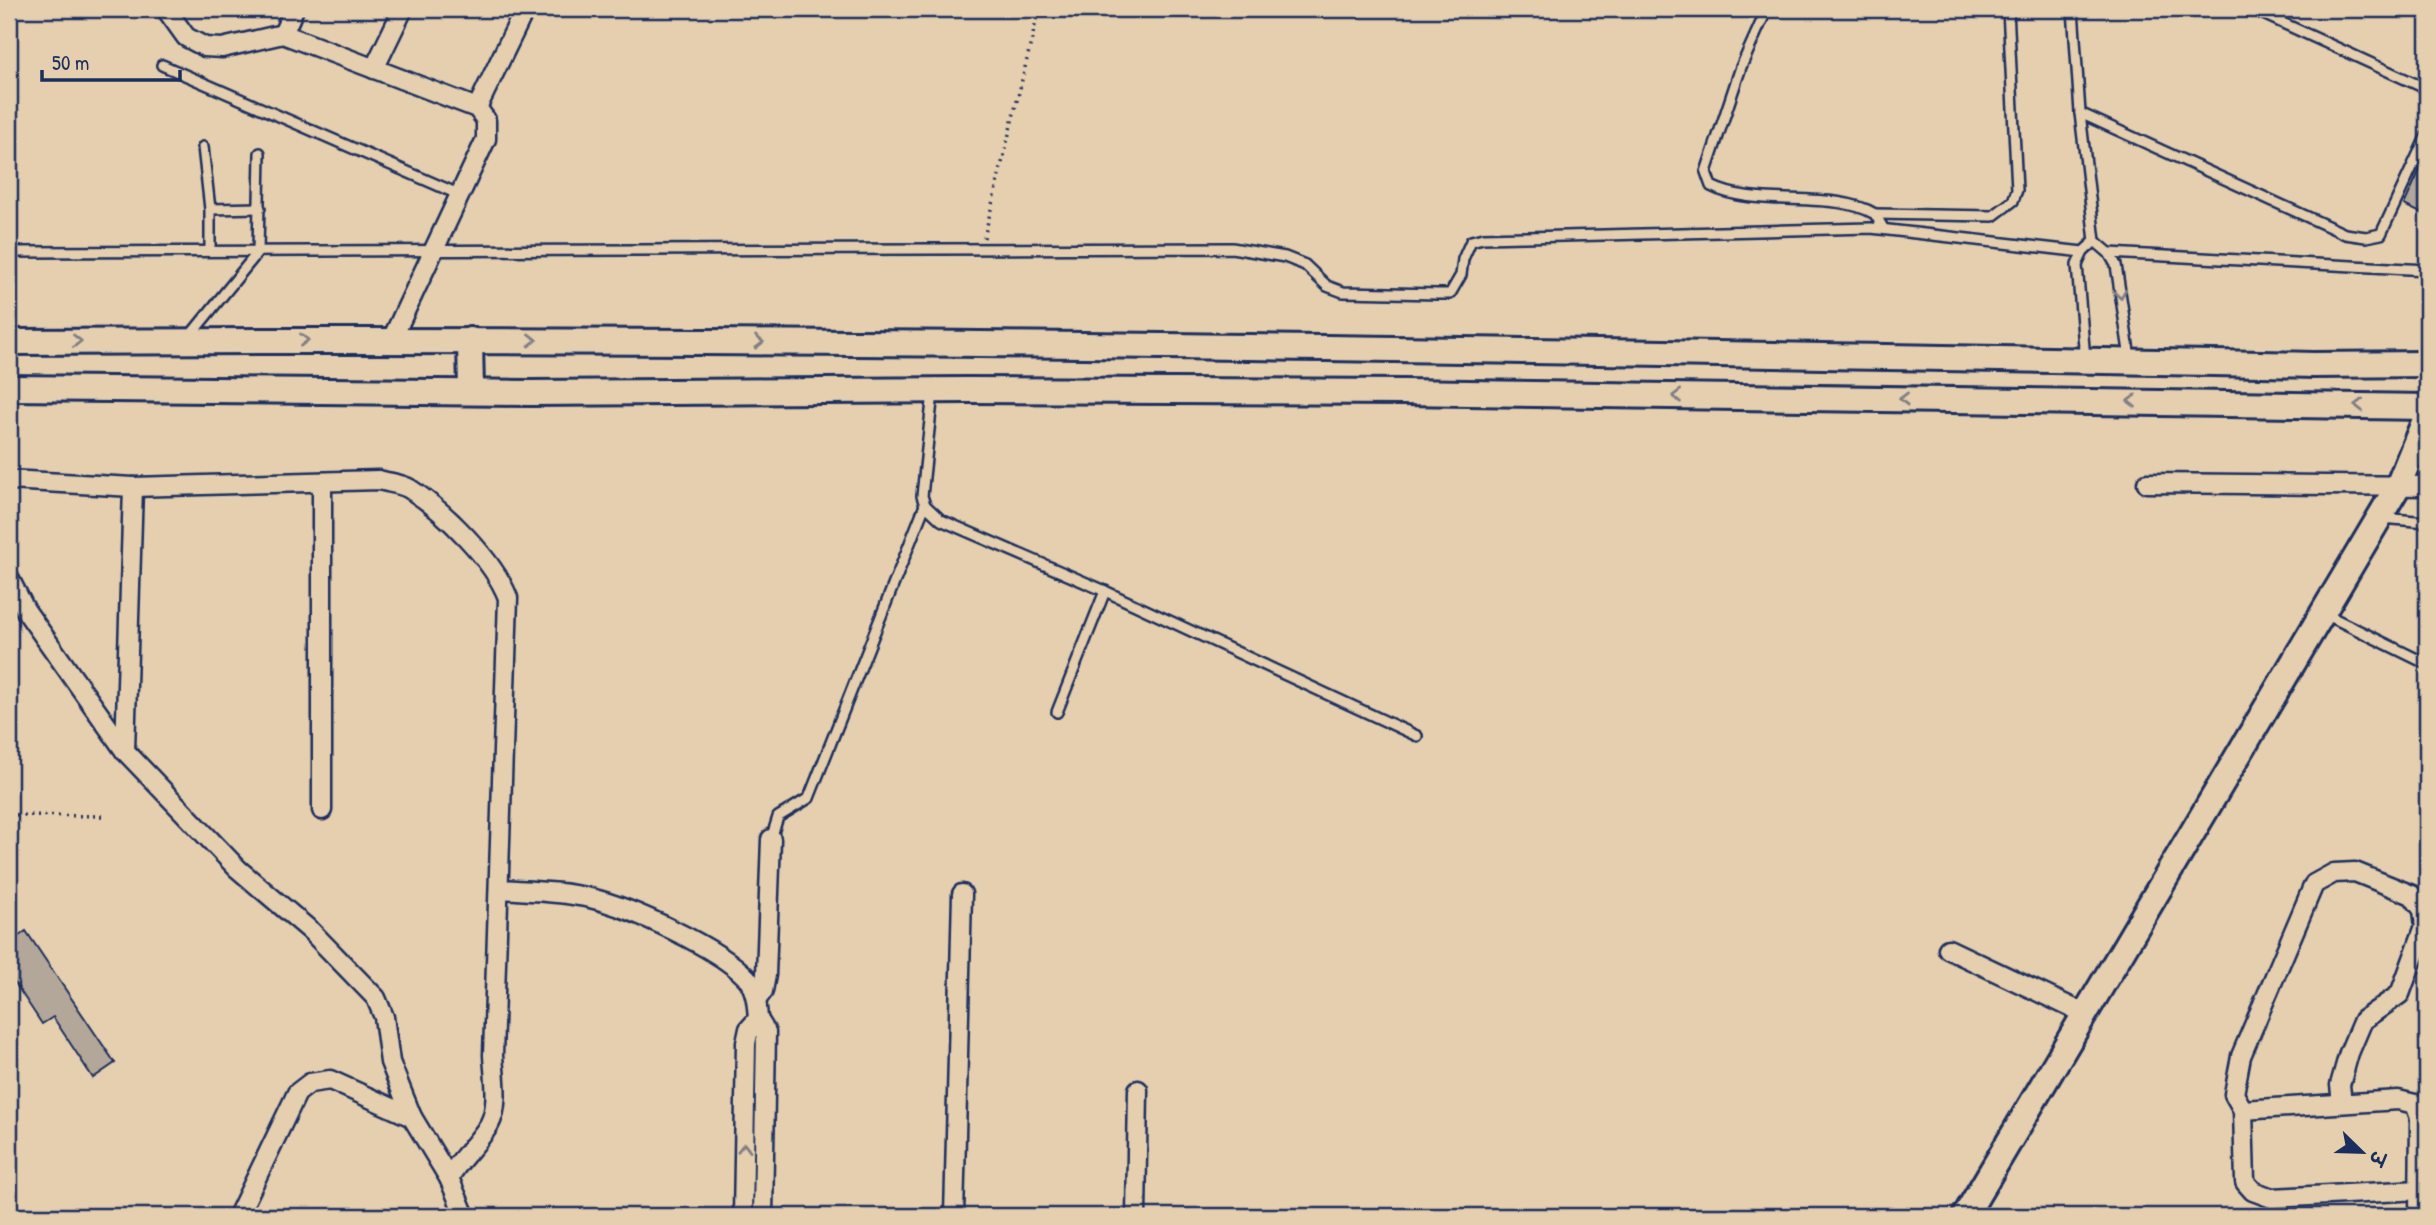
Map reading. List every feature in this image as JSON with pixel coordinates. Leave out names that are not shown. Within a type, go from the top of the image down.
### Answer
[{"type":"street","points":[[166,9],[186,37],[205,47],[222,48],[283,34],[477,108],[486,120],[486,139],[392,339]]},
{"type":"street","points":[[283,34],[293,9]]},
{"type":"street","points":[[374,69],[403,9]]},
{"type":"street","points":[[477,108],[525,9]]},
{"type":"street","points":[[9,342],[392,339],[1499,349],[2130,362],[2427,364]]},
{"type":"street","points":[[470,340],[471,393]]},
{"type":"street","points":[[9,388],[471,393],[933,390],[1390,392],[2427,407]]},
{"type":"street","points":[[1965,1216],[2398,486],[2427,415]]},
{"type":"street","points":[[9,480],[133,486],[379,480],[408,488],[435,508],[488,563],[502,583],[508,597],[495,1108],[490,1124],[461,1158],[449,1178]]},
{"type":"street","points":[[322,482],[323,810]]},
{"type":"street","points":[[2147,483],[2427,486]]},
{"type":"street","points":[[125,751],[133,486]]},
{"type":"street","points":[[9,578],[26,611],[125,751],[237,869],[311,930],[376,998],[384,1017],[390,1062],[412,1117],[449,1178],[465,1216]]},
{"type":"street","points":[[757,999],[763,990],[766,975],[771,839]]},
{"type":"street","points":[[2342,1103],[2340,1085],[2363,1020],[2400,993],[2425,926],[2423,909],[2412,895],[2355,872],[2334,873],[2314,884],[2241,1056],[2234,1094],[2243,1110],[2245,1181],[2253,1191],[2272,1198],[2420,1190]]},
{"type":"street","points":[[499,889],[562,893],[620,907],[675,933],[748,979],[757,999],[758,1018],[766,1032],[763,1216]]},
{"type":"street","points":[[954,1216],[962,894]]},
{"type":"street","points":[[1948,949],[2085,1014]]},
{"type":"street","points":[[743,1216],[746,1043],[749,1028],[758,1018]]},
{"type":"street","points":[[238,1216],[297,1093],[310,1083],[330,1080],[412,1117]]},
{"type":"street","points":[[1136,1216],[1138,1090]]},
{"type":"street","points":[[2243,1110],[2398,1100],[2415,1104],[2420,1118],[2419,1216]]},
{"type":"lane","points":[[1768,9],[1741,66],[1710,159],[1706,173],[1711,186],[1750,195],[1856,206],[1875,214],[1993,216],[2013,201],[2017,190],[2008,9]]},
{"type":"lane","points":[[2073,9],[2080,113],[2095,241],[2109,253],[2116,265],[2130,362]]},
{"type":"lane","points":[[2252,9],[2427,89]]},
{"type":"lane","points":[[162,65],[458,194]]},
{"type":"lane","points":[[2080,113],[2345,234],[2367,237],[2381,234],[2427,135]]},
{"type":"lane","points":[[203,147],[210,209],[210,251]]},
{"type":"lane","points":[[186,341],[258,252],[260,153]]},
{"type":"lane","points":[[210,209],[260,208]]},
{"type":"lane","points":[[1875,214],[1883,228]]},
{"type":"lane","points":[[9,251],[1232,248],[1285,257],[1305,265],[1327,286],[1343,292],[1450,294],[1461,275],[1463,259],[1471,241],[1483,237],[1883,228],[2083,252]]},
{"type":"lane","points":[[2085,361],[2077,265],[2083,252],[2095,241]]},
{"type":"lane","points":[[2109,253],[2427,270]]},
{"type":"lane","points":[[933,390],[922,496],[925,505],[941,520],[1105,591],[1418,736]]},
{"type":"lane","points":[[771,839],[778,817],[809,798],[925,505]]},
{"type":"lane","points":[[2380,517],[2427,522]]},
{"type":"lane","points":[[1058,712],[1105,591]]},
{"type":"lane","points":[[2323,613],[2427,664]]},
{"type":"path","points":[[981,248],[1039,9]]},
{"type":"path","points":[[9,815],[107,817]]},
{"type":"building","points":[[2427,154],[2427,216],[2404,205]]},
{"type":"building","points":[[26,931],[115,1063],[93,1078],[53,1017],[42,1024],[9,974],[9,943]]}]
